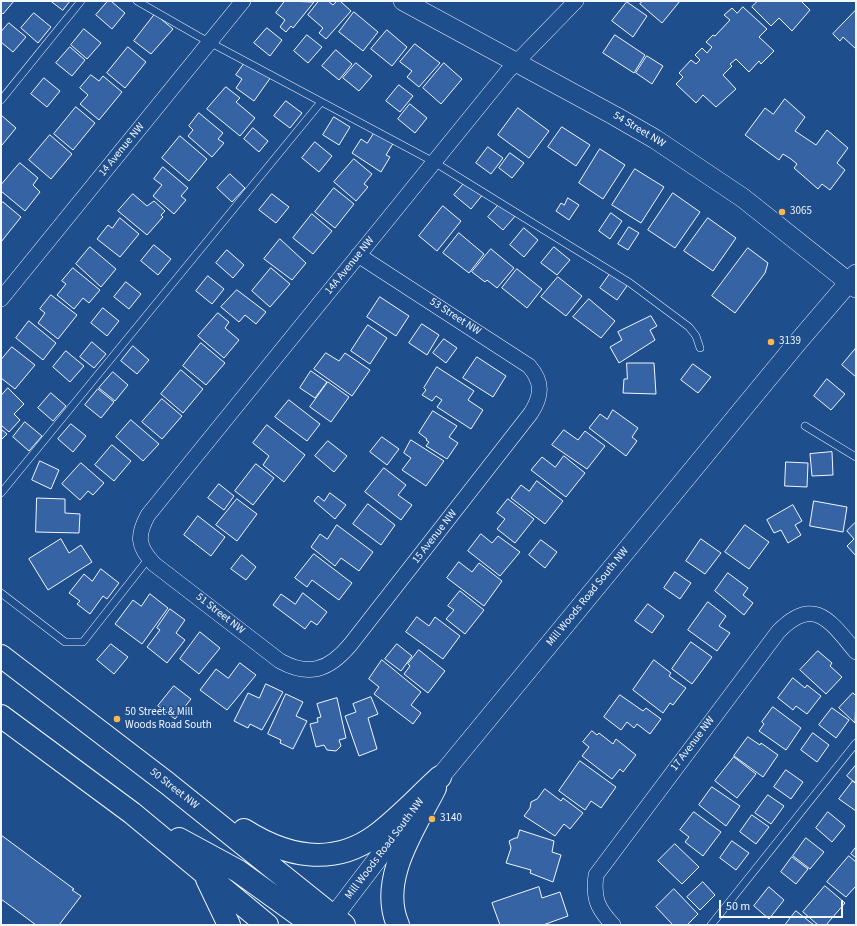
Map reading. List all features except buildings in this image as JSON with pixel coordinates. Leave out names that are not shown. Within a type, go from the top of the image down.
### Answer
[{"type":"main road","name":"50 Street NW","points":[[1,656],[167,783],[335,922]]},
{"type":"main road","points":[[1,716],[132,813],[267,925]]},
{"type":"main road","points":[[167,783],[258,839],[286,851],[310,855],[347,851],[375,836],[440,776]]},
{"type":"main road","points":[[398,925],[392,898],[394,878],[406,847],[440,776]]},
{"type":"main road","points":[[132,813],[238,871],[302,917],[312,920],[335,922]]},
{"type":"main road","points":[[204,872],[229,925]]},
{"type":"street","name":"14 Avenue NW","points":[[1,299],[243,1]]},
{"type":"street","name":"54 Street NW","points":[[403,1],[615,116],[697,166],[743,198],[854,281]]},
{"type":"street","name":"14A Avenue NW","points":[[140,542],[140,532],[148,515],[358,255],[517,62],[576,1]]},
{"type":"street","name":"53 Street NW","points":[[358,255],[529,366],[539,380],[541,388]]},
{"type":"street","name":"Mill Woods Road South NW","points":[[335,922],[440,776],[792,349],[854,281]]},
{"type":"street","name":"15 Avenue NW","points":[[312,670],[330,664],[350,646],[531,413],[536,406],[541,388]]},
{"type":"street","name":"51 Street NW","points":[[140,542],[149,558],[280,661],[301,670],[312,670]]},
{"type":"street","name":"17 Avenue NW","points":[[613,925],[603,915],[597,904],[594,890],[596,875],[778,632],[795,618],[802,614],[810,613],[828,620],[856,652]]},
{"type":"lane","points":[[1,100],[81,1]]},
{"type":"lane","points":[[137,1],[210,42],[434,162],[630,283],[689,327],[696,336],[700,348]]},
{"type":"lane","points":[[1,493],[321,102]]},
{"type":"lane","points":[[805,426],[856,457]]},
{"type":"lane","points":[[1,593],[65,642],[83,642],[149,558]]},
{"type":"lane","points":[[711,925],[856,742]]},
{"type":"place","name":"3065","points":[[782,212]]},
{"type":"place","name":"3139","points":[[771,342]]},
{"type":"place","name":"50 Street & Mill Woods Road South","points":[[117,719]]},
{"type":"place","name":"3140","points":[[432,819]]}]
